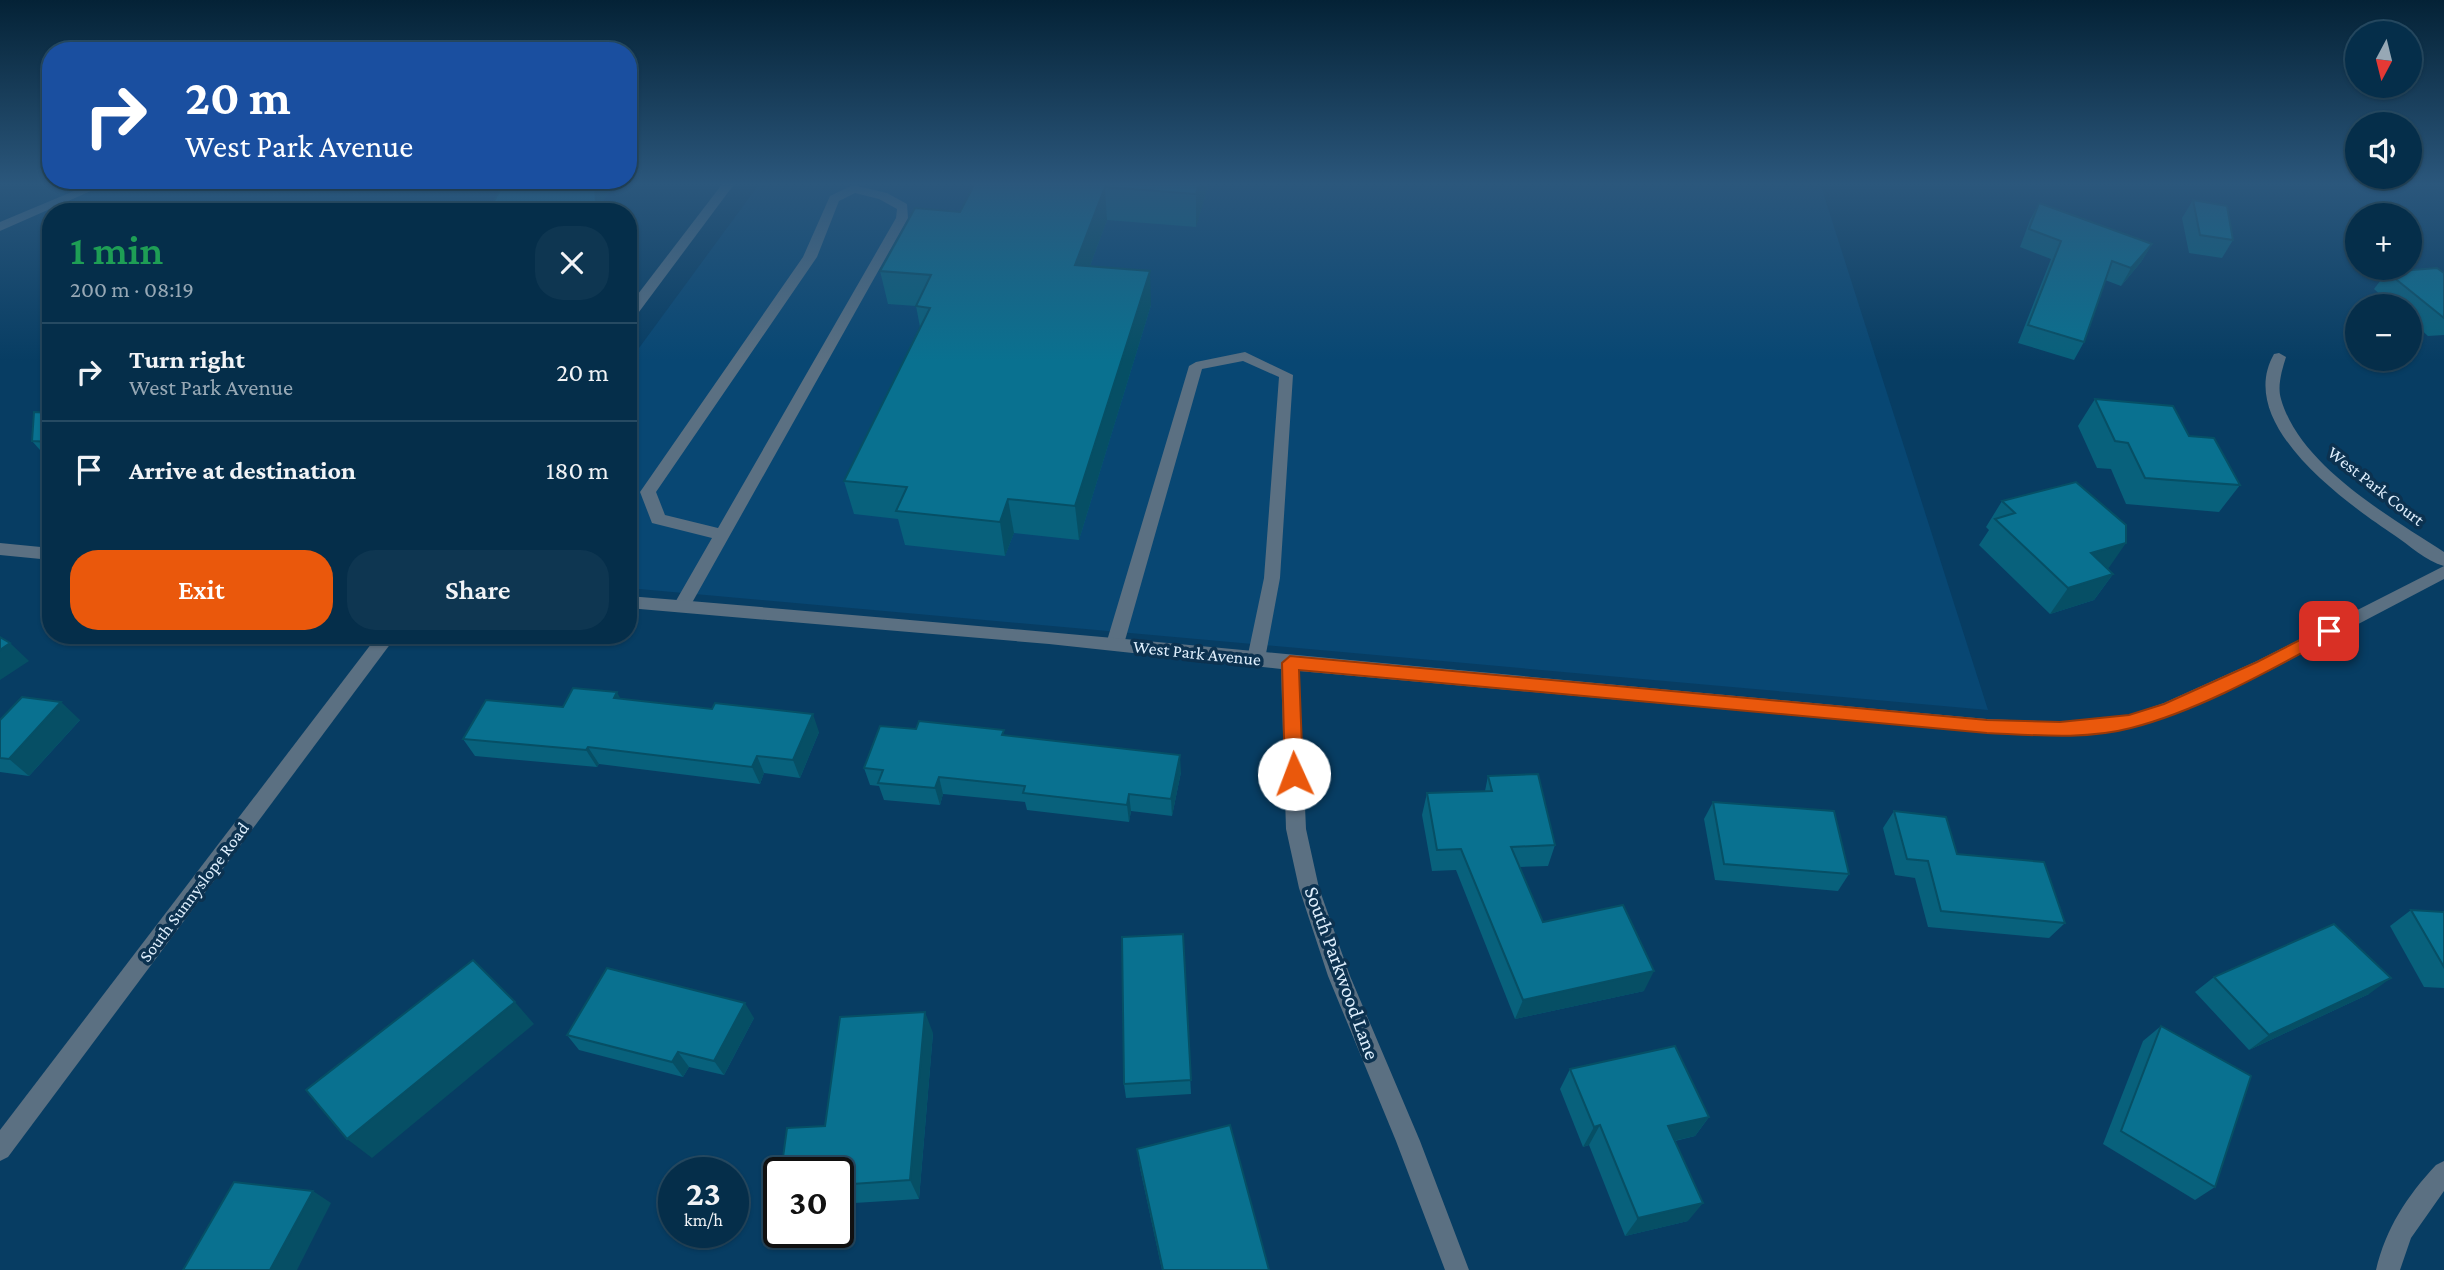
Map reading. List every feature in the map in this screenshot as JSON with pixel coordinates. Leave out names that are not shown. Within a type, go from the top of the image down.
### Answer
[{"type":"street","points":[[637,305],[684,242]]},
{"type":"street","points":[[713,532],[658,519],[648,492],[810,257],[816,242]]},
{"type":"street","points":[[682,606],[713,532],[887,242]]},
{"type":"street","points":[[1115,644],[1196,366],[1245,356],[1286,375],[1272,578],[1255,659]]},
{"type":"street","name":"West Park Court","points":[[2279,357],[2273,375],[2273,398],[2283,424],[2301,449],[2344,489],[2388,523],[2444,560]]},
{"type":"street","points":[[0,549],[42,553]]},
{"type":"street","name":"West Park Avenue","points":[[637,603],[1115,644],[1290,663],[1987,726],[2060,729],[2129,722],[2170,708],[2263,666],[2444,572]]},
{"type":"street","name":"South Sunnyslope Road","points":[[0,1149],[381,644]]},
{"type":"street","name":"South Parkwood Lane","points":[[1290,663],[1296,829],[1309,888],[1339,975],[1408,1141],[1457,1270]]},
{"type":"street","points":[[2388,1270],[2391,1253],[2415,1204],[2444,1172]]},
{"type":"shaded area","points":[[717,242],[1839,242],[1988,710],[637,589],[637,351]]},
{"type":"building","points":[[896,242],[1084,242],[1075,265],[1150,271],[1075,506],[1008,499],[1000,522],[896,511],[907,487],[844,481],[930,308],[916,306],[931,275],[880,271]]},
{"type":"building","points":[[2061,242],[2152,244],[2131,268],[2112,261],[2084,342],[2028,325]]},
{"type":"building","points":[[2437,268],[2444,273],[2444,318],[2422,300],[2422,294],[2414,294],[2397,280],[2422,280],[2422,269]]},
{"type":"building","points":[[2095,399],[2173,406],[2189,436],[2214,438],[2240,485],[2145,478],[2128,443],[2115,441]]},
{"type":"building","points":[[34,412],[42,412],[42,442],[32,441]]},
{"type":"building","points":[[2076,482],[2126,525],[2126,543],[2091,553],[2113,574],[2068,588],[1995,519],[2015,513],[2002,501]]},
{"type":"building","points":[[0,637],[10,643],[0,650]]},
{"type":"building","points":[[573,688],[617,692],[614,698],[712,709],[715,703],[813,714],[793,760],[757,756],[752,767],[588,747],[586,750],[463,739],[486,700],[563,707]]},
{"type":"building","points":[[22,697],[61,702],[9,759],[0,758],[0,720]]},
{"type":"building","points":[[919,721],[1004,730],[1002,735],[1180,755],[1171,799],[1129,794],[1127,805],[1023,793],[1025,786],[939,777],[935,788],[878,783],[883,770],[864,768],[880,726],[916,729]]},
{"type":"building","points":[[1538,774],[1555,845],[1511,847],[1543,922],[1623,905],[1654,971],[1523,1000],[1461,849],[1437,850],[1427,793],[1492,791],[1488,776]]},
{"type":"building","points":[[1713,802],[1834,811],[1849,874],[1724,864]]},
{"type":"building","points":[[1894,811],[1946,817],[1957,854],[2044,862],[2065,923],[1941,911],[1928,861],[1907,859]]},
{"type":"building","points":[[2411,910],[2444,912],[2444,967]]},
{"type":"building","points":[[2334,924],[2391,978],[2269,1035],[2214,977]]},
{"type":"building","points":[[1183,934],[1191,1080],[1124,1084],[1122,937]]},
{"type":"building","points":[[473,960],[515,1002],[347,1139],[306,1090]]},
{"type":"building","points":[[607,968],[745,1003],[714,1061],[678,1052],[672,1062],[567,1035]]},
{"type":"building","points":[[925,1012],[910,1180],[854,1184],[854,1157],[783,1157],[787,1128],[825,1126],[840,1017]]},
{"type":"building","points":[[2161,1026],[2251,1076],[2215,1187],[2121,1131]]},
{"type":"building","points":[[1675,1046],[1709,1117],[1668,1126],[1703,1203],[1638,1218],[1600,1125],[1594,1127],[1570,1069]]},
{"type":"building","points":[[1230,1125],[1269,1270],[1163,1270],[1137,1149]]},
{"type":"building","points":[[234,1182],[313,1191],[270,1270],[183,1270]]},
{"type":"route","points":[[1294,774],[1290,663],[1557,685],[1987,726],[2060,729],[2129,722],[2170,708],[2263,666],[2329,631]]}]
